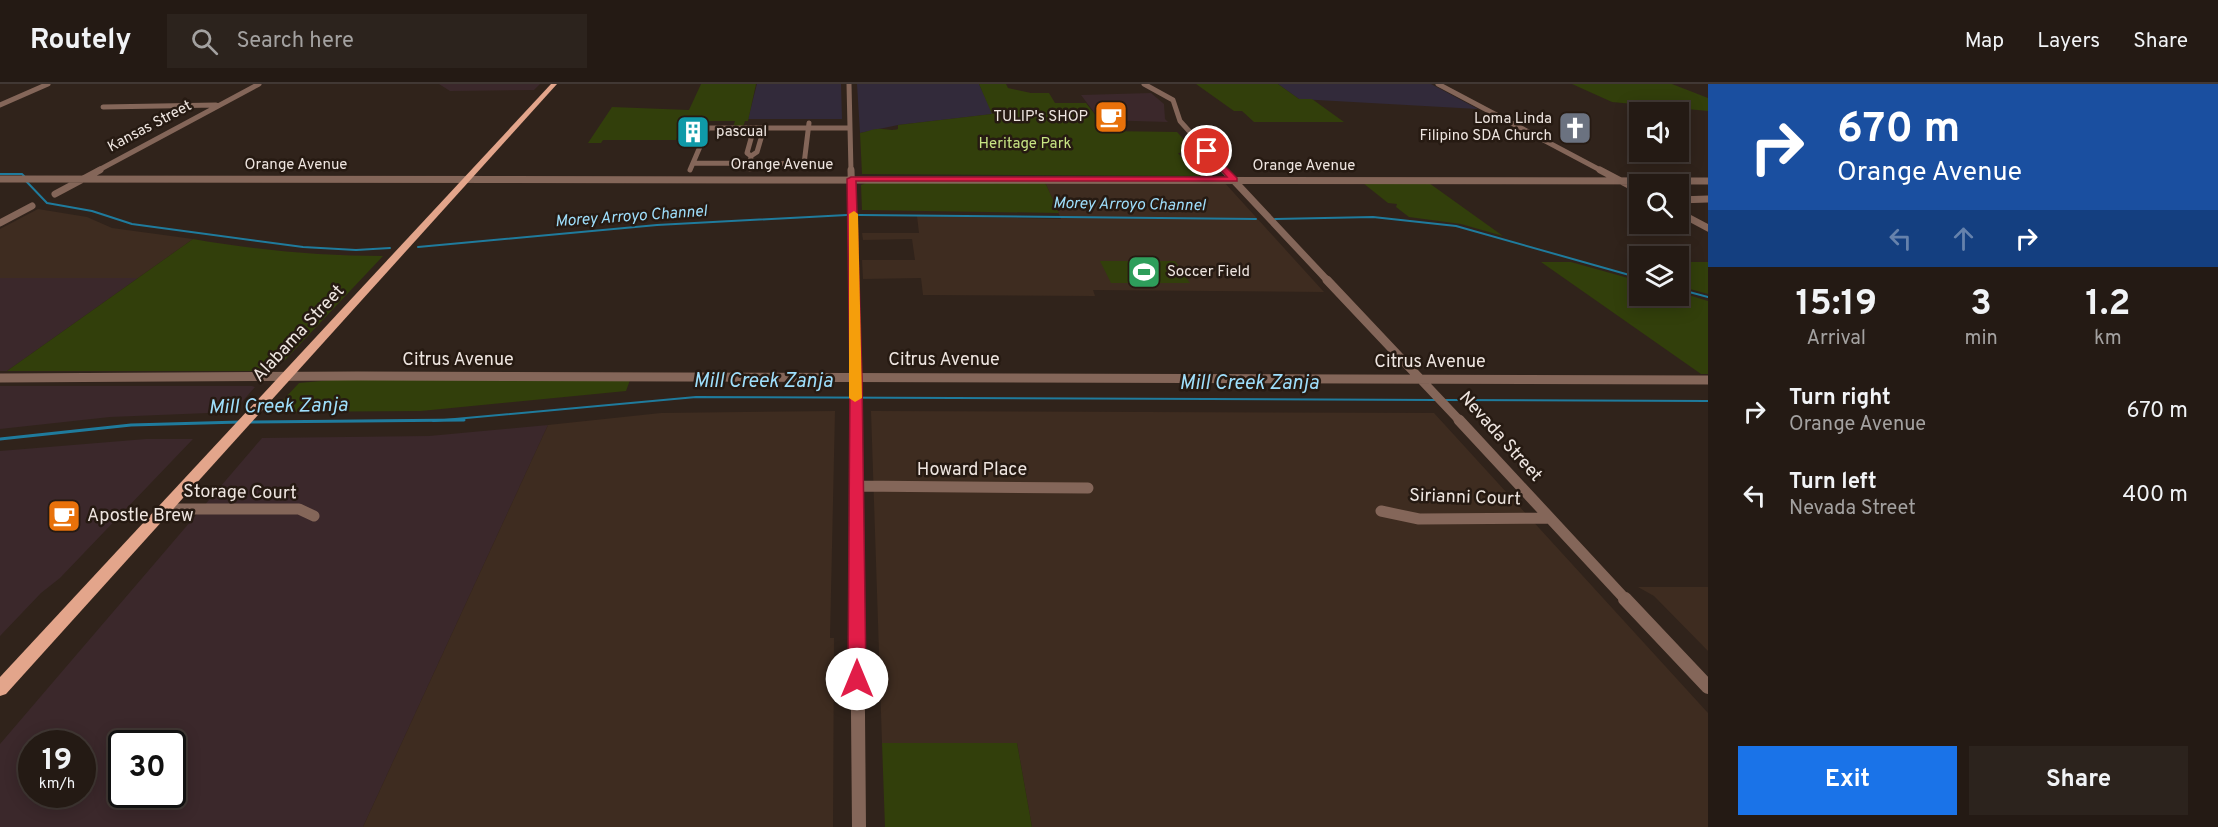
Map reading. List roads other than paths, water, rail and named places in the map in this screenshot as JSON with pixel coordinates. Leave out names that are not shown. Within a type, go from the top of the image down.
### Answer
[{"type":"main road","name":"Alabama Street","points":[[0,689],[554,84]]},
{"type":"street","points":[[0,105],[48,84]]},
{"type":"street","name":"Kansas Street","points":[[55,194],[259,84]]},
{"type":"street","points":[[849,84],[856,381],[859,827]]},
{"type":"street","name":"Nevada Street","points":[[1144,84],[1173,100],[1180,121],[1320,274],[1422,378],[1456,418],[1708,687]]},
{"type":"street","points":[[1438,84],[1629,185]]},
{"type":"street","points":[[103,107],[219,105]]},
{"type":"street","points":[[688,128],[809,126],[850,128]]},
{"type":"street","points":[[804,164],[809,126]]},
{"type":"street","points":[[708,128],[692,167],[751,160],[825,164]]},
{"type":"street","points":[[751,160],[747,153],[754,128]]},
{"type":"street","points":[[747,179],[751,160],[756,153],[764,128]]},
{"type":"street","name":"Orange Avenue","points":[[0,179],[1708,180]]},
{"type":"street","points":[[1689,200],[1708,199]]},
{"type":"street","points":[[0,223],[32,206]]},
{"type":"street","points":[[1689,218],[1708,228]]},
{"type":"street","name":"Citrus Avenue","points":[[0,378],[856,381],[1422,378],[1708,380]]},
{"type":"street","name":"Howard Place","points":[[856,486],[1088,488]]},
{"type":"street","name":"Storage Court","points":[[164,509],[299,509],[314,516]]},
{"type":"street","name":"Sirianni Court","points":[[1381,511],[1419,519],[1549,518]]},
{"type":"waterway","name":"Morey Arroyo Channel","points":[[0,174],[22,174],[25,177]]},
{"type":"waterway","name":"Morey Arroyo Channel","points":[[25,180],[47,203],[92,211],[132,224],[303,247],[356,250],[390,248]]},
{"type":"waterway","name":"Morey Arroyo Channel","points":[[418,247],[657,225],[847,215]]},
{"type":"waterway","name":"Morey Arroyo Channel","points":[[859,215],[1256,219]]},
{"type":"waterway","name":"Morey Arroyo Channel","points":[[1275,219],[1373,217],[1456,226],[1629,275]]},
{"type":"waterway","name":"Morey Arroyo Channel","points":[[1689,292],[1708,297]]},
{"type":"waterway","name":"Mill Creek Zanja","points":[[442,420],[696,397],[1436,400]]},
{"type":"waterway","name":"Mill Creek Zanja","points":[[1443,400],[1708,401]]},
{"type":"waterway","name":"Mill Creek Zanja","points":[[250,422],[442,420]]},
{"type":"waterway","name":"Mill Creek Zanja","points":[[433,421],[442,420]]},
{"type":"waterway","name":"Mill Creek Zanja","points":[[442,420],[464,420]]},
{"type":"waterway","name":"Mill Creek Zanja","points":[[0,439],[131,425],[240,422]]},
{"type":"place","name":"TULIP's SHOP","points":[[1111,117]]},
{"type":"place","name":"Loma Linda Filipino SDA Church","points":[[1575,128]]},
{"type":"place","name":"pascual","points":[[693,132]]},
{"type":"place","name":"Soccer Field","points":[[1144,272]]},
{"type":"place","name":"Apostle Brew","points":[[64,516]]},
{"type":"park label","name":"Heritage Park","points":[[1025,144]]}]
